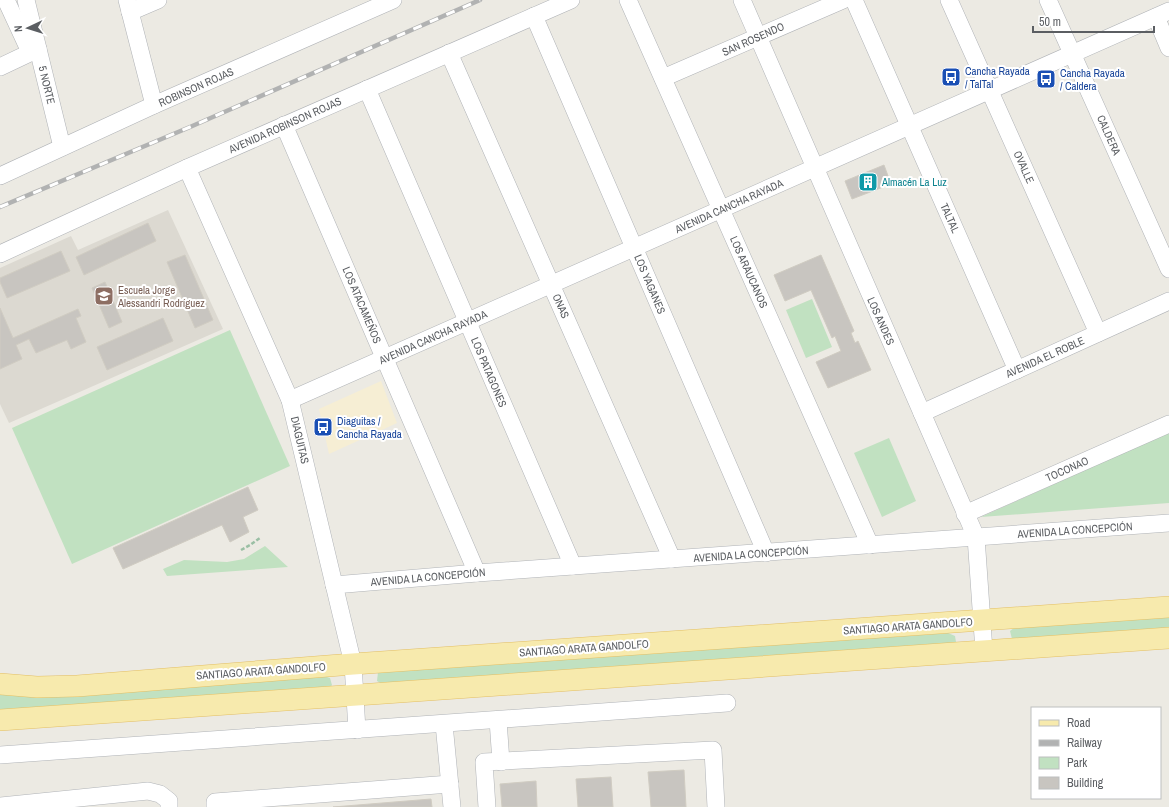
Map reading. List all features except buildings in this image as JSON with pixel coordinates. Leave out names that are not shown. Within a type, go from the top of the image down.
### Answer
[{"type":"main road","name":"SANTIAGO ARATA GANDOLFO","points":[[0,684],[37,687],[77,686],[353,664],[1169,607]]},
{"type":"main road","points":[[0,720],[1169,638]]},
{"type":"street","points":[[0,67],[34,51],[6,0]]},
{"type":"street","name":"5 NORTE","points":[[26,0],[34,51],[62,147]]},
{"type":"street","points":[[154,105],[129,6],[158,0]]},
{"type":"street","name":"ROBINSON ROJAS","points":[[0,176],[154,105],[393,0]]},
{"type":"street","name":"AVENIDA ROBINSON ROJAS","points":[[0,254],[187,168],[571,0]]},
{"type":"street","name":"LOS ARAUCANOS","points":[[628,0],[870,545]]},
{"type":"street","name":"LOS ANDES","points":[[742,0],[976,538],[984,651]]},
{"type":"street","name":"SAN ROSENDO","points":[[662,78],[843,0]]},
{"type":"street","name":"TALTAL","points":[[854,0],[1017,370]]},
{"type":"street","name":"OVALLE","points":[[949,0],[1098,334]]},
{"type":"street","name":"CALDERA","points":[[1048,0],[1169,270]]},
{"type":"street","points":[[1162,14],[1169,48]]},
{"type":"street","name":"AVENIDA CANCHA RAYADA","points":[[290,400],[1162,14]]},
{"type":"street","name":"LOS YAGANES","points":[[534,16],[766,553]]},
{"type":"street","name":"ONAS","points":[[449,53],[672,559]]},
{"type":"street","name":"LOS PATAGONES","points":[[367,89],[573,566]]},
{"type":"street","name":"LOS ATACAMEÑOS","points":[[284,125],[477,573]]},
{"type":"street","name":"DIAGUITAS","points":[[187,168],[290,400],[353,664],[357,730]]},
{"type":"street","name":"AVENIDA EL ROBLE","points":[[922,413],[1169,301]]},
{"type":"street","name":"TOCONAO","points":[[965,514],[1169,424]]},
{"type":"street","name":"AVENIDA LA CONCEPCIÓN","points":[[334,585],[477,573],[1169,524]]},
{"type":"street","points":[[0,755],[727,703]]},
{"type":"street","points":[[498,720],[501,762]]},
{"type":"street","points":[[444,724],[452,807]]},
{"type":"street","points":[[487,807],[484,762],[713,750],[716,807]]},
{"type":"street","points":[[215,807],[215,802],[450,784]]},
{"type":"street","points":[[0,806],[148,791],[160,794],[169,801],[169,807]]},
{"type":"path","points":[[241,550],[250,546],[260,538]]},
{"type":"shaded area","name":"Escuela Jorge Alessandri Rodríguez","points":[[168,210],[223,329],[9,423],[0,404],[0,268],[71,236],[78,250]]},
{"type":"green space","points":[[812,299],[832,347],[806,358],[786,310]]},
{"type":"green space","points":[[230,330],[290,466],[72,564],[12,428]]},
{"type":"green space","points":[[1169,432],[1169,503],[981,517]]},
{"type":"green space","points":[[889,438],[916,501],[882,517],[854,453]]},
{"type":"green space","points":[[265,546],[288,567],[167,576],[163,569],[184,560],[227,562],[244,559]]},
{"type":"green space","points":[[1169,614],[1169,630],[1012,639],[1010,631],[1015,627]]},
{"type":"green space","points":[[948,633],[955,636],[956,642],[953,647],[384,685],[377,681],[378,672]]},
{"type":"green space","points":[[324,676],[330,678],[332,685],[329,689],[0,713],[0,692]]},
{"type":"sand","points":[[381,381],[397,423],[329,454],[319,409]]},
{"type":"railway","points":[[0,207],[190,127],[480,0]]},
{"type":"place","name":"Cancha Rayada / TalTal","points":[[951,77]]},
{"type":"place","name":"Cancha Rayada / Caldera","points":[[1046,79]]},
{"type":"place","name":"Almacén La Luz","points":[[868,182]]},
{"type":"place","name":"Escuela Jorge Alessandri Rodríguez","points":[[104,296]]},
{"type":"place","name":"Diaguitas / Cancha Rayada","points":[[323,427]]}]
